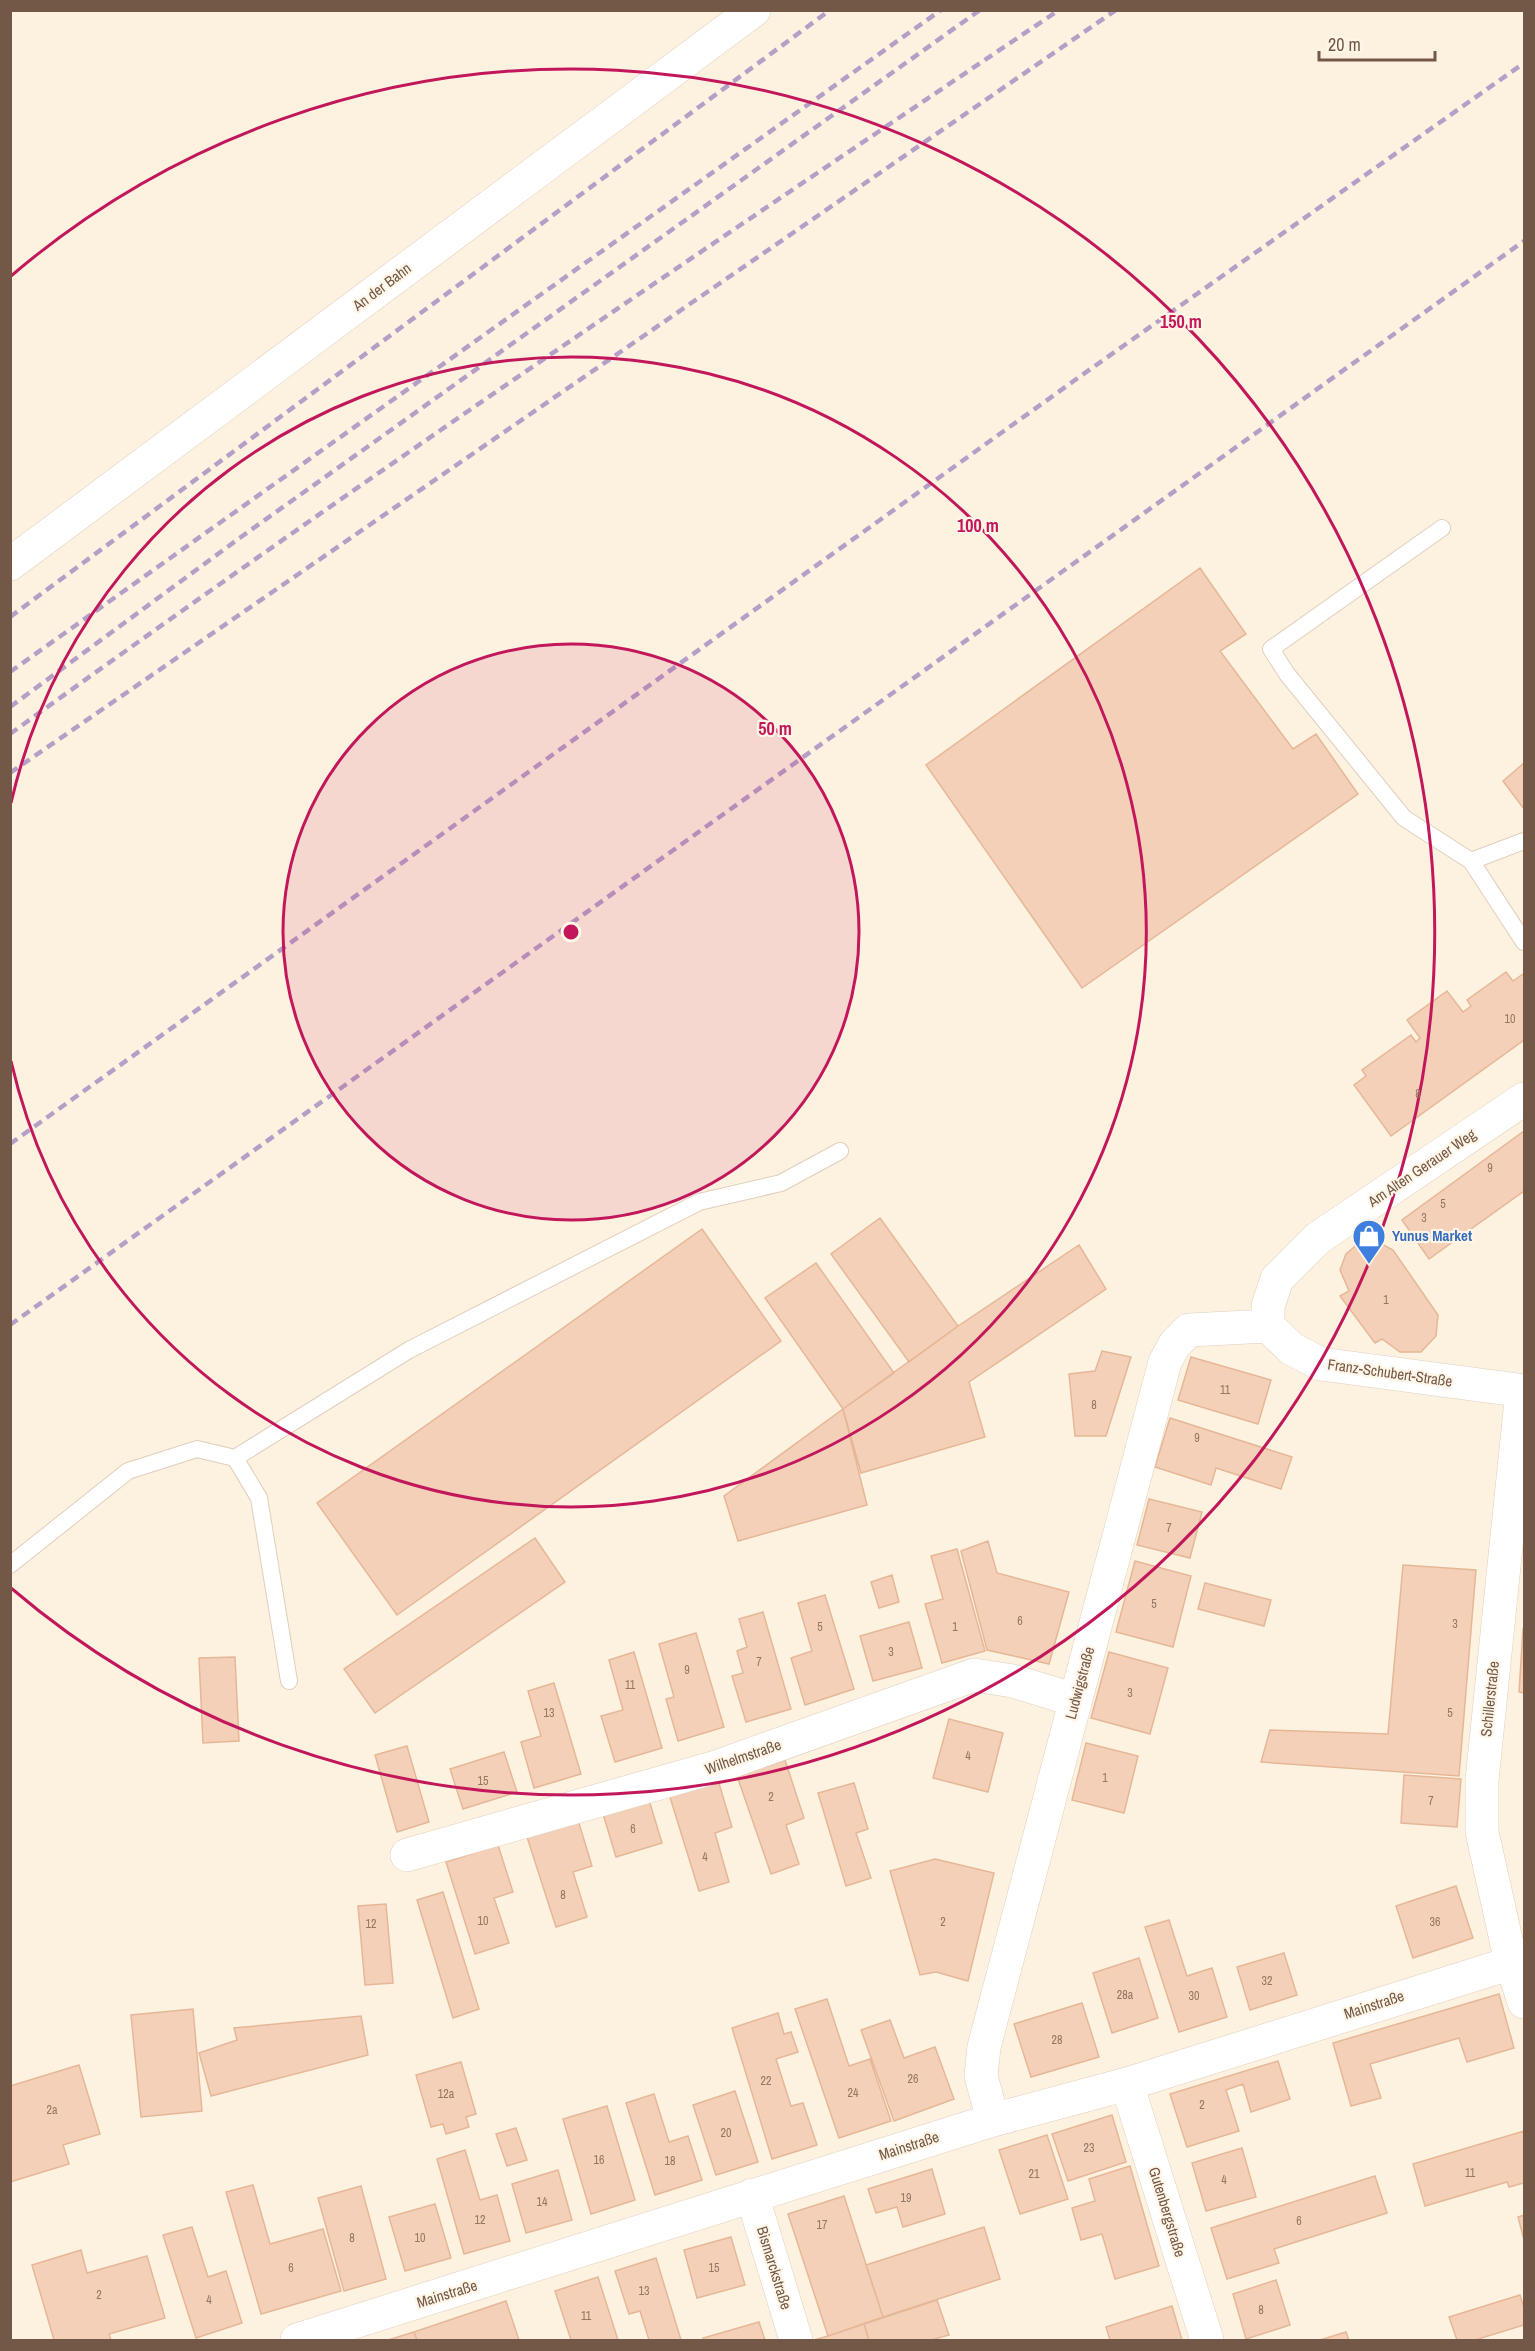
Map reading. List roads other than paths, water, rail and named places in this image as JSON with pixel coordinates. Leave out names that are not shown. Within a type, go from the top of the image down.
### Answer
[{"type":"street","name":"An der Bahn","points":[[10,564],[754,10]]},
{"type":"street","name":"Am Alten Gerauer Weg","points":[[1268,1326],[1268,1306],[1277,1279],[1318,1238],[1524,1099]]},
{"type":"street","name":"Franz-Schubert-Straße","points":[[1268,1326],[1292,1349],[1322,1364],[1523,1391]]},
{"type":"street","name":"Ludwigstraße","points":[[993,2120],[981,2076],[984,2047],[1165,1362],[1175,1344],[1189,1330],[1268,1326]]},
{"type":"street","name":"Schillerstraße","points":[[1523,1391],[1482,1780],[1482,1832],[1518,1961],[1524,2002]]},
{"type":"street","name":"Wilhelmstraße","points":[[407,1855],[716,1767],[974,1675],[1013,1681],[1075,1700]]},
{"type":"street","name":"Mainstraße","points":[[297,2340],[993,2120],[1127,2084],[1518,1961]]},
{"type":"street","name":"Gutenbergstraße","points":[[1127,2084],[1207,2340]]},
{"type":"street","name":"Bismarckstraße","points":[[752,2195],[796,2340]]},
{"type":"lane","points":[[1442,528],[1271,649],[1287,674],[1404,818],[1471,861],[1524,942]]},
{"type":"lane","points":[[1471,861],[1524,841]]},
{"type":"lane","points":[[10,1565],[128,1471],[197,1449],[235,1458],[409,1350],[472,1318],[699,1203],[782,1183],[840,1151]]},
{"type":"lane","points":[[235,1458],[259,1498],[288,1681]]},
{"type":"railway","points":[[10,617],[830,10]]},
{"type":"railway","points":[[10,672],[941,10]]},
{"type":"railway","points":[[10,707],[241,537],[980,10]]},
{"type":"railway","points":[[10,734],[400,458],[1059,10]]},
{"type":"railway","points":[[10,773],[1116,10]]},
{"type":"railway","points":[[10,1144],[1075,380],[1524,63]]},
{"type":"railway","points":[[10,1325],[1524,241]]},
{"type":"place","name":"Yunus Market","points":[[1369,1265]]}]
